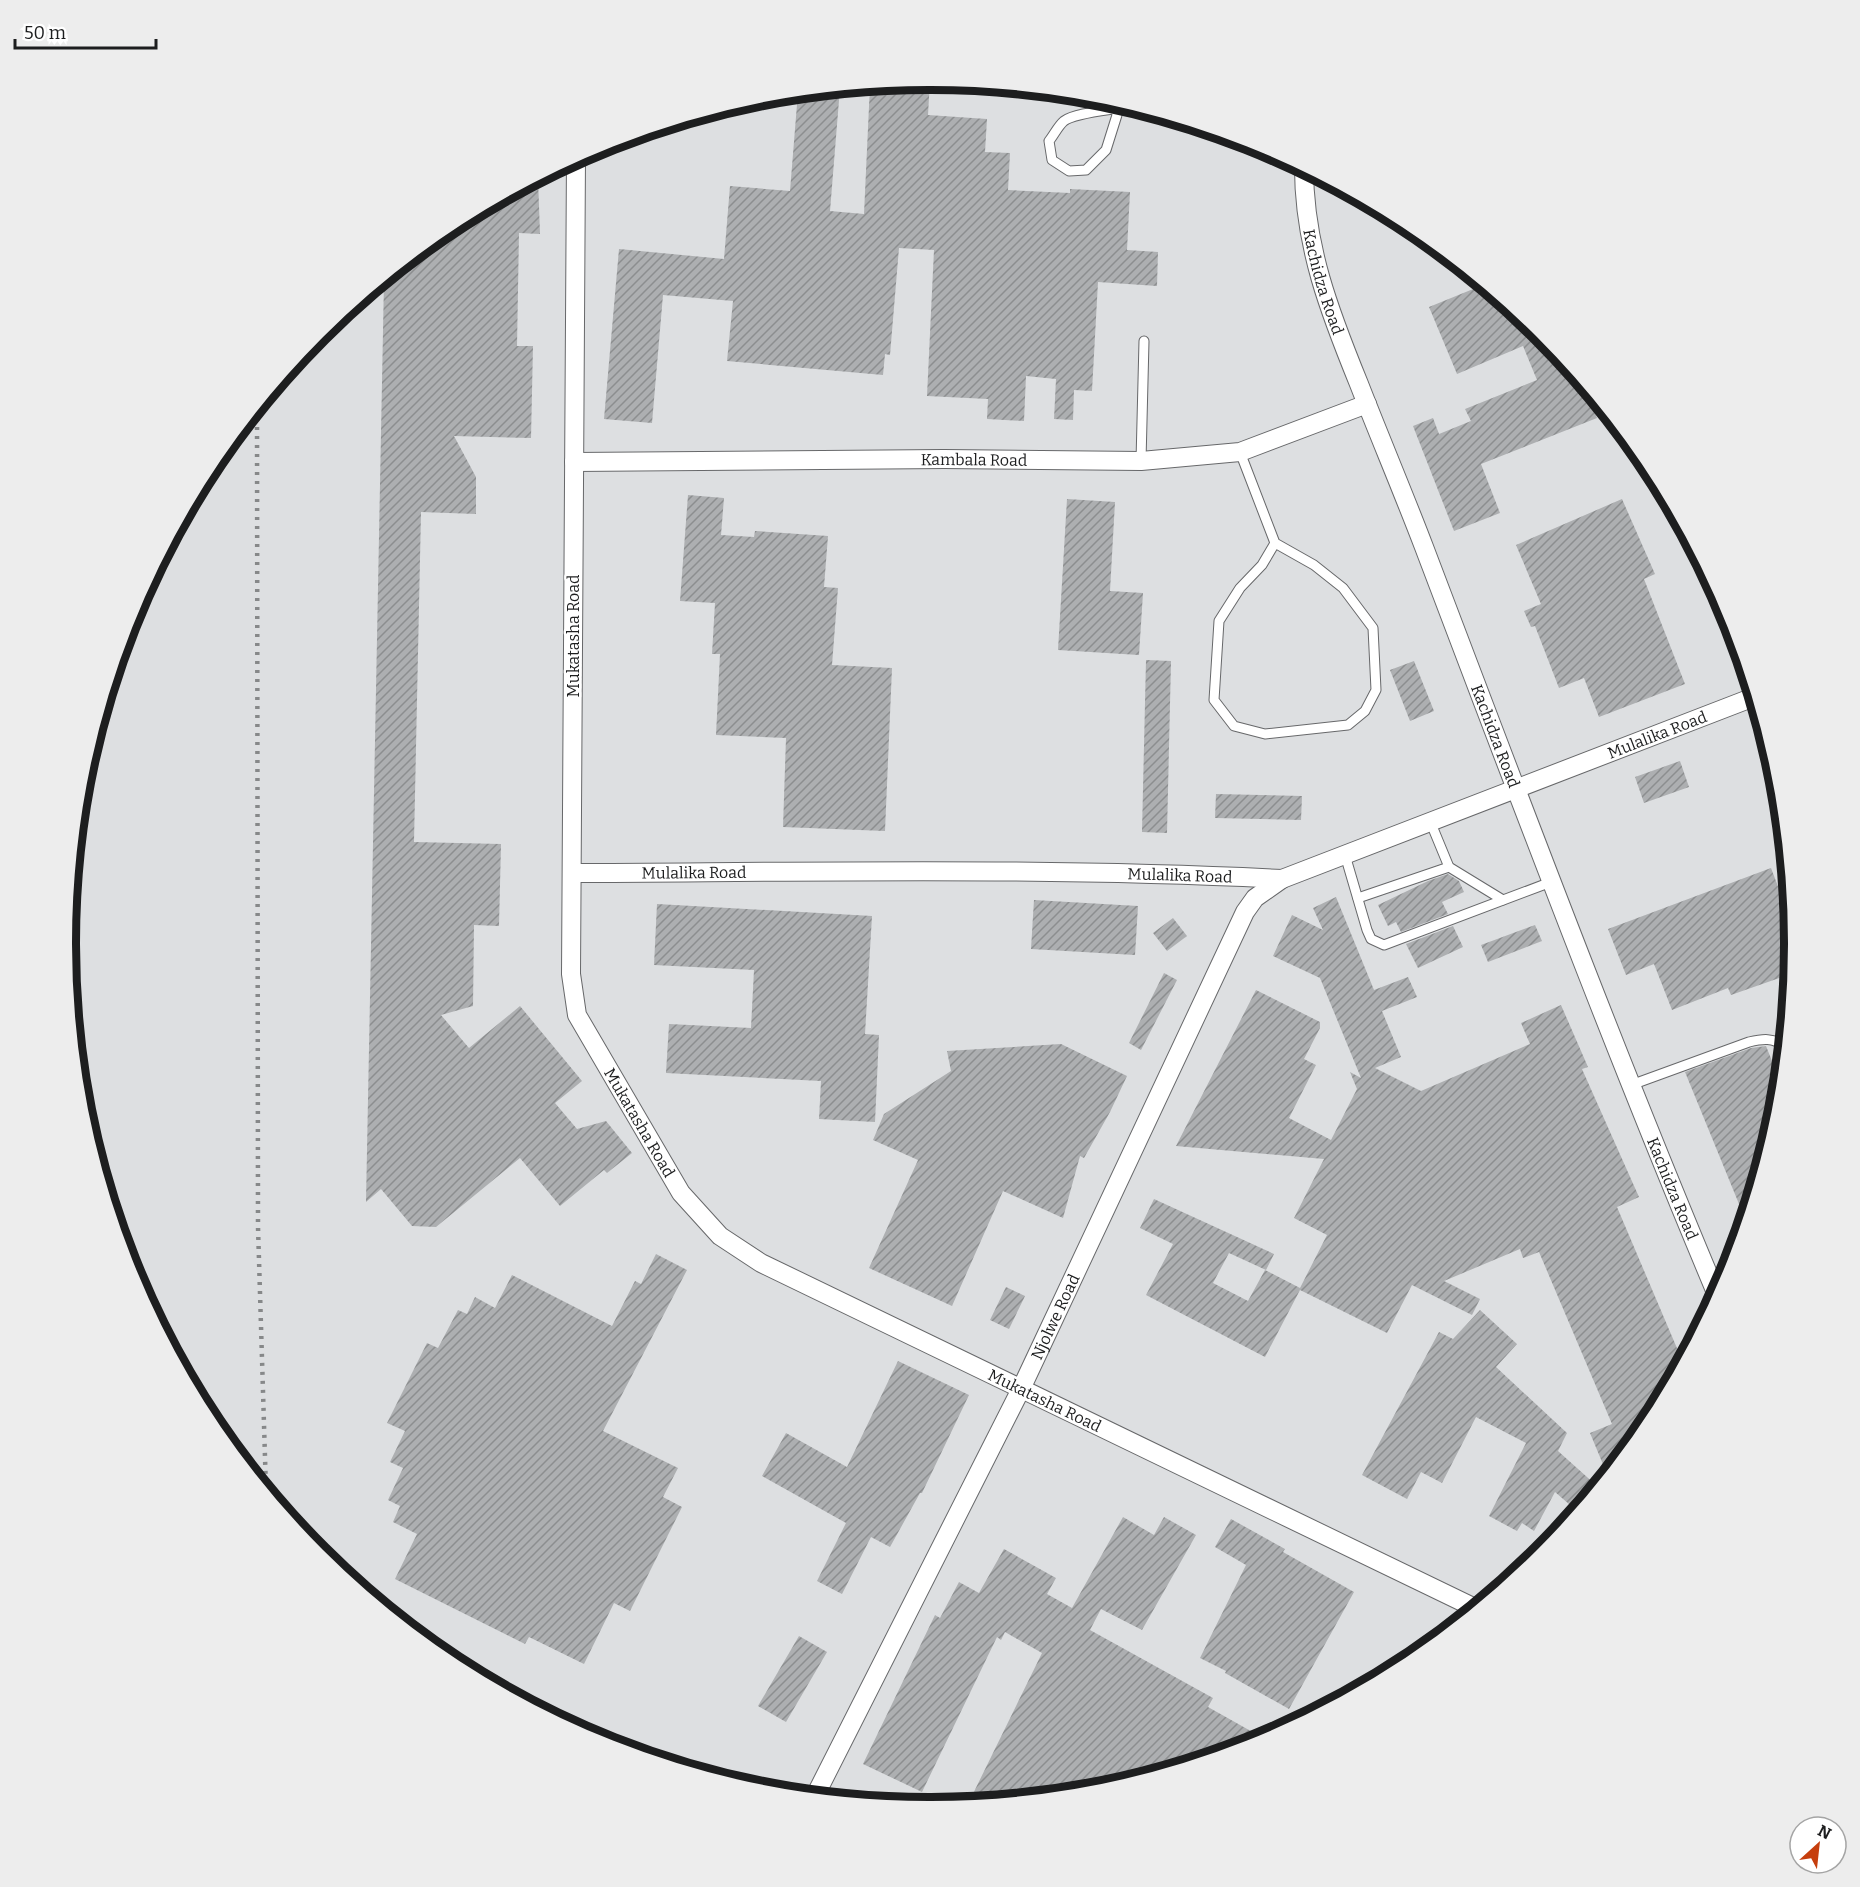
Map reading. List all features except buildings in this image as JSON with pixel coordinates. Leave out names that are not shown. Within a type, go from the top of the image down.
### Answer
[{"type":"street","name":"Mukatasha Road","points":[[576,167],[571,974],[577,1015],[681,1193],[720,1236],[762,1263],[1469,1605]]},
{"type":"street","name":"Kachidza Road","points":[[1305,177],[1307,219],[1317,270],[1514,788],[1712,1284]]},
{"type":"street","name":"Kambala Road","points":[[574,462],[944,459],[1141,461],[1240,452],[1367,404]]},
{"type":"street","name":"Mulalika Road","points":[[572,873],[962,870],[1205,875],[1282,879],[1747,700]]},
{"type":"street","name":"Njolwe Road","points":[[819,1790],[1021,1389],[1245,912],[1255,898],[1282,879]]},
{"type":"lane","points":[[1114,110],[1094,112],[1065,120],[1049,141],[1052,160],[1068,171],[1086,170],[1106,150],[1117,115],[1116,111]]},
{"type":"lane","points":[[1141,461],[1144,341]]},
{"type":"lane","points":[[1240,452],[1275,543],[1314,565],[1343,588],[1373,628],[1376,690],[1365,711],[1348,725],[1265,734],[1234,726],[1214,700],[1219,621],[1240,588],[1262,566],[1275,543]]},
{"type":"lane","points":[[1430,821],[1449,867],[1503,900]]},
{"type":"lane","points":[[1346,855],[1367,930],[1371,939],[1384,945],[1551,882]]},
{"type":"lane","points":[[1358,898],[1449,867]]},
{"type":"lane","points":[[1631,1085],[1749,1042],[1766,1038],[1777,1042]]},
{"type":"railway","points":[[257,419],[258,1227],[266,1479]]}]
